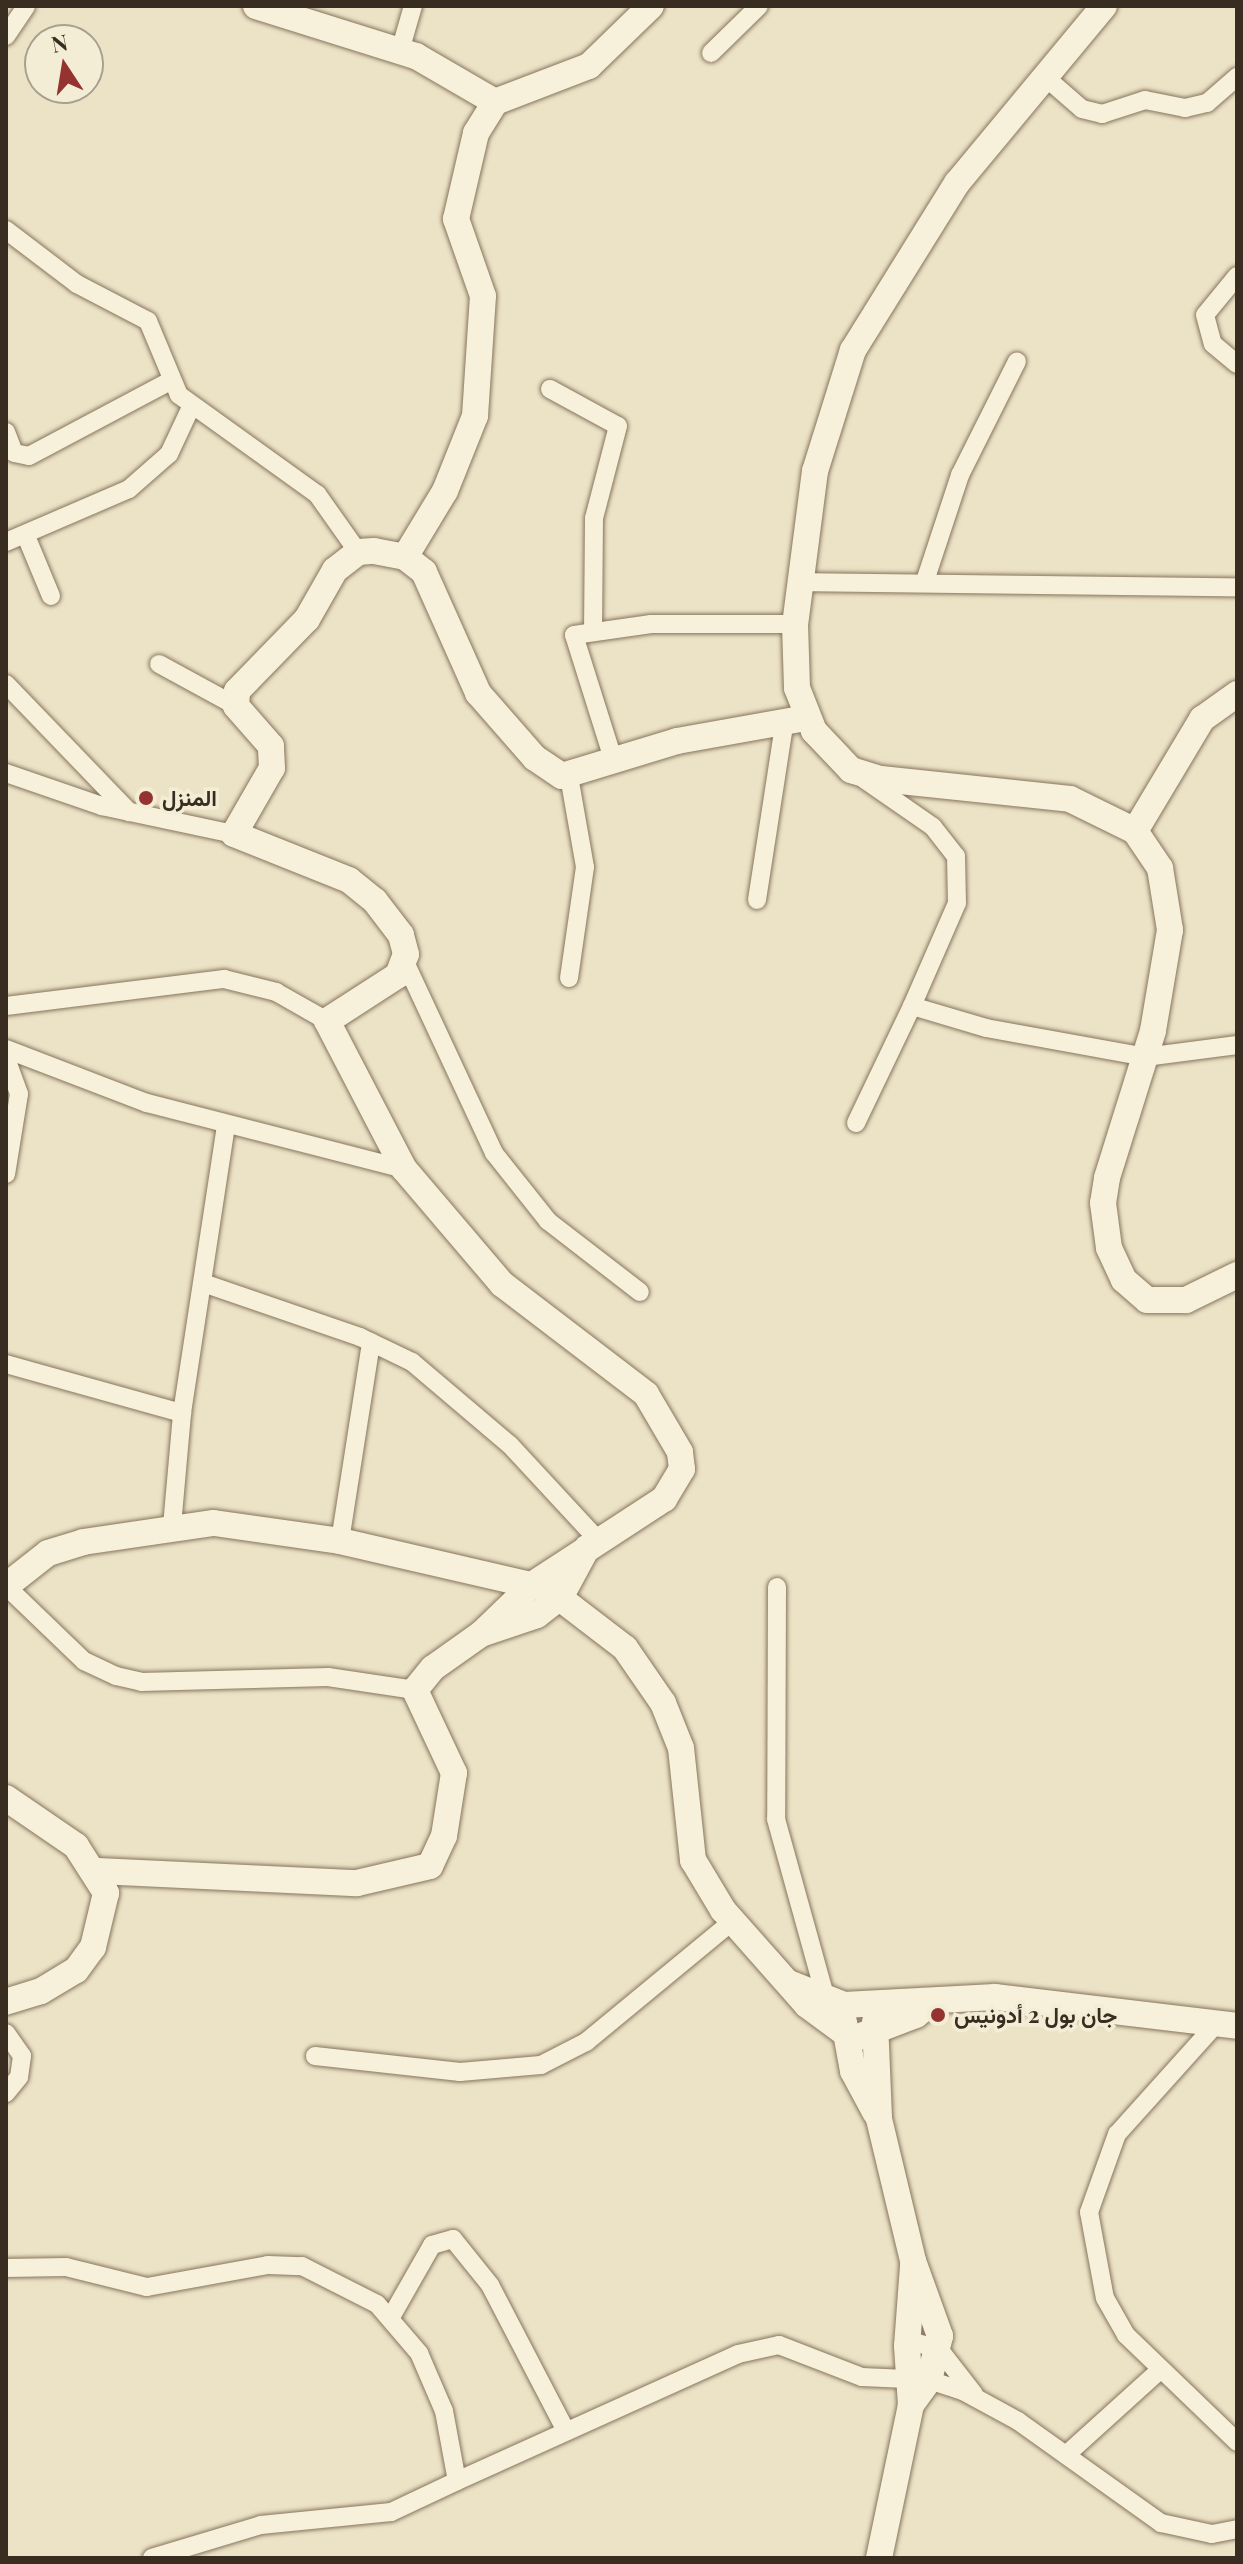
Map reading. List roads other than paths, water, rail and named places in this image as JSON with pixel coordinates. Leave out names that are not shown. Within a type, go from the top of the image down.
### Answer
[{"type":"street","points":[[6,36],[26,6]]},
{"type":"street","points":[[256,6],[400,51],[495,102]]},
{"type":"street","points":[[400,51],[413,6]]},
{"type":"street","points":[[405,557],[445,491],[475,416],[483,296],[461,241],[456,206],[466,158],[495,102],[589,66],[651,6]]},
{"type":"street","points":[[711,53],[759,6]]},
{"type":"street","points":[[757,900],[796,719],[795,624],[815,471],[853,350],[927,225],[1044,76],[1104,6]]},
{"type":"street","points":[[1044,76],[1082,109],[1102,114],[1145,100],[1185,108],[1207,103],[1237,77]]},
{"type":"street","points":[[6,230],[77,284],[148,321],[157,329],[172,380],[191,407],[317,494],[358,552]]},
{"type":"street","points":[[1237,276],[1205,315],[1213,344],[1237,364]]},
{"type":"street","points":[[925,581],[960,475],[1017,361]]},
{"type":"street","points":[[6,432],[14,453],[29,456],[172,380]]},
{"type":"street","points":[[550,389],[618,426],[594,518],[593,629]]},
{"type":"street","points":[[6,542],[26,536],[129,489],[169,454],[191,407]]},
{"type":"street","points":[[26,536],[51,596]]},
{"type":"street","points":[[236,706],[237,691],[251,673],[300,627],[335,570],[358,552],[405,557],[432,582],[478,693],[535,758],[569,776],[677,741],[796,719]]},
{"type":"street","points":[[800,582],[1236,584]]},
{"type":"street","points":[[614,762],[573,644],[574,635],[593,629],[795,624]]},
{"type":"street","points":[[159,664],[236,706],[271,746],[272,768],[234,834]]},
{"type":"street","points":[[6,684],[129,812]]},
{"type":"street","points":[[1135,831],[1202,719],[1237,694]]},
{"type":"street","points":[[796,719],[851,770],[933,827],[956,856],[957,903],[856,1123]]},
{"type":"street","points":[[851,770],[881,779],[1070,799],[1135,831],[1160,868],[1170,930],[1145,1057],[1107,1178],[1103,1203],[1109,1248],[1124,1280],[1147,1300],[1186,1300],[1237,1275]]},
{"type":"street","points":[[6,773],[129,812],[234,834],[320,863],[364,890],[401,935],[405,962],[494,1153],[548,1221],[640,1292]]},
{"type":"street","points":[[569,776],[585,867],[569,978]]},
{"type":"street","points":[[327,1021],[383,989],[405,962]]},
{"type":"street","points":[[6,1006],[224,979],[276,992],[327,1021],[404,1169],[467,1250],[532,1310],[631,1380],[674,1437],[682,1469],[670,1493],[509,1602],[481,1634],[433,1668],[415,1690]]},
{"type":"street","points":[[912,1006],[986,1028],[1145,1057],[1237,1045]]},
{"type":"street","points":[[6,1049],[30,1053],[108,1091],[226,1127],[404,1169]]},
{"type":"street","points":[[6,1058],[19,1094],[6,1174]]},
{"type":"street","points":[[172,1526],[182,1413],[206,1284],[226,1127]]},
{"type":"street","points":[[206,1284],[371,1342],[412,1362],[481,1418],[592,1544]]},
{"type":"street","points":[[340,1541],[371,1342]]},
{"type":"street","points":[[6,1364],[182,1413]]},
{"type":"street","points":[[415,1690],[328,1677],[141,1682],[116,1676],[84,1661],[6,1586],[48,1553],[172,1526],[239,1525],[340,1541],[532,1585],[561,1596],[631,1655],[672,1719],[681,1748],[688,1842],[708,1888],[789,1983],[843,2035],[874,2035],[933,2001]]},
{"type":"street","points":[[481,1634],[537,1615],[561,1596],[592,1544]]},
{"type":"street","points":[[476,1573],[509,1602],[537,1615],[603,1630]]},
{"type":"street","points":[[777,1587],[776,1819],[843,2035],[863,2093],[879,2119]]},
{"type":"street","points":[[98,1871],[357,1883],[430,1866],[444,1836],[454,1773],[415,1690]]},
{"type":"street","points":[[6,1798],[76,1846],[98,1871],[106,1893],[93,1947],[63,1981],[6,2002]]},
{"type":"street","points":[[315,2056],[460,2072],[541,2065],[586,2042],[733,1921]]},
{"type":"street","points":[[789,1983],[834,2000],[877,2006],[933,2001],[1052,2000],[1227,2024]]},
{"type":"street","points":[[877,2006],[874,2035],[879,2119],[913,2261],[936,2315],[939,2349],[978,2399]]},
{"type":"street","points":[[1227,2024],[1117,2134],[1089,2212],[1105,2298],[1126,2335],[1159,2371],[1237,2442]]},
{"type":"street","points":[[6,2033],[22,2056],[19,2077],[6,2093]]},
{"type":"street","points":[[391,2317],[432,2245],[453,2239],[490,2285],[566,2431]]},
{"type":"street","points":[[913,2261],[907,2340],[918,2380]]},
{"type":"street","points":[[6,2268],[66,2267],[147,2287],[268,2265],[302,2266],[356,2290],[391,2317],[431,2379],[457,2481]]},
{"type":"street","points":[[907,2340],[939,2349]]},
{"type":"street","points":[[152,2558],[261,2525],[391,2512],[760,2346],[803,2349],[862,2377],[918,2380],[978,2399],[1066,2455],[1161,2523],[1212,2534],[1237,2529]]},
{"type":"street","points":[[879,2558],[918,2380],[939,2349]]},
{"type":"street","points":[[1066,2455],[1159,2371]]},
{"type":"place","name":"المنزل","points":[[146,798]]},
{"type":"place","name":"جان بول 2 أدونيس","points":[[938,2015]]}]
